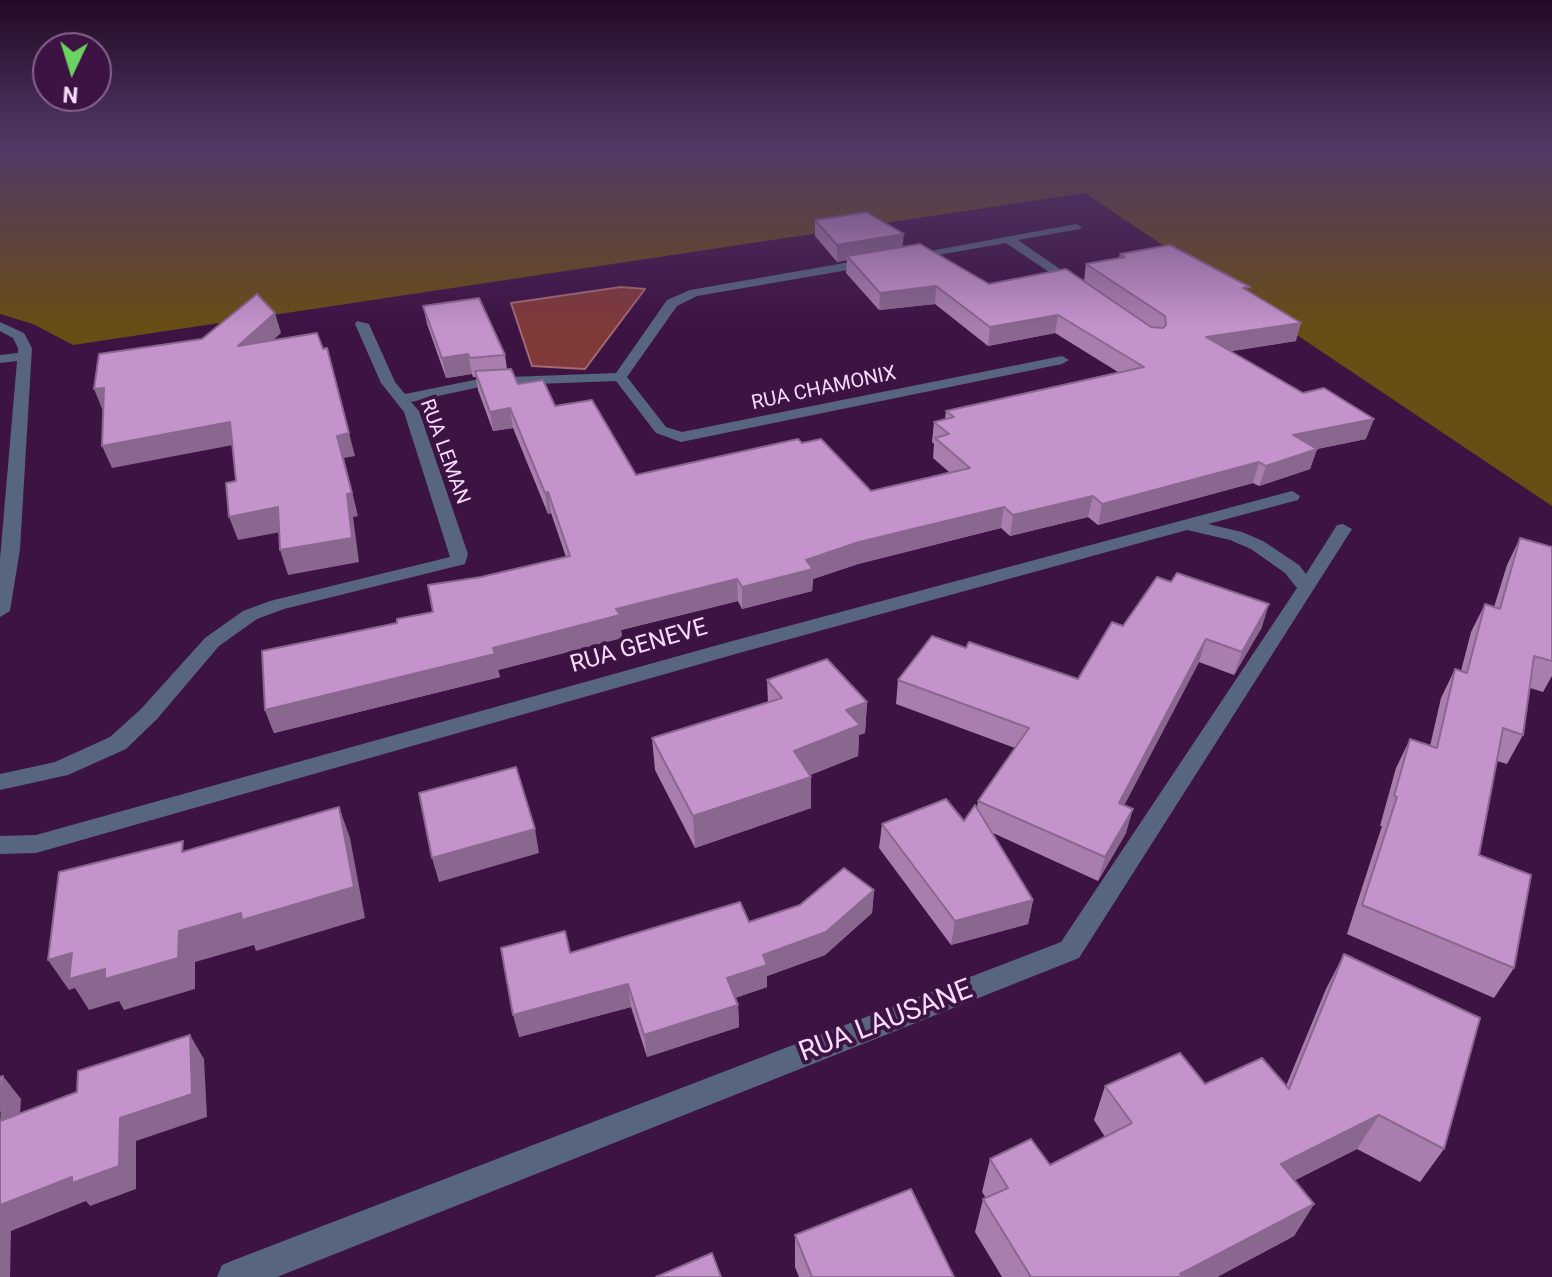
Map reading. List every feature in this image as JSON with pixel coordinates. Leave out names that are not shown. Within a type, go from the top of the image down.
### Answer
[{"type":"street","points":[[403,399],[484,382],[620,377],[672,303],[694,293],[1076,227]]},
{"type":"street","points":[[1010,240],[1088,294]]},
{"type":"street","name":"RUA LEMAN","points":[[0,782],[35,777],[60,769],[118,743],[149,714],[212,642],[240,620],[277,605],[453,563],[460,556],[411,411],[388,383],[362,324]]},
{"type":"street","points":[[0,326],[19,336],[25,348],[8,458],[11,549],[0,611]]},
{"type":"street","points":[[0,359],[24,356]]},
{"type":"street","name":"RUA CHAMONIX","points":[[620,377],[661,430],[681,437],[1062,360]]},
{"type":"street","name":"RUA GENEVE","points":[[0,845],[36,844],[732,648],[1292,496]]},
{"type":"street","points":[[1185,525],[1211,529],[1257,545],[1292,569],[1305,586]]},
{"type":"street","name":"RUA LAUSANE","points":[[234,1277],[1070,950],[1283,626],[1343,529]]},
{"type":"shaded area","points":[[0,209],[981,209],[73,345],[33,324],[0,314]]},
{"type":"shaded area","points":[[1108,209],[1552,209],[1552,506]]},
{"type":"shaded area","points":[[621,287],[645,289],[585,369],[532,366],[511,303]]},
{"type":"building","points":[[866,212],[904,234],[837,245],[815,220]]},
{"type":"building","points":[[920,244],[989,284],[1066,269],[1151,327],[1163,328],[1166,325],[1165,316],[1086,264],[1170,245],[1250,287],[1243,288],[1301,323],[1206,337],[1303,393],[1324,388],[1374,419],[1293,435],[1317,449],[1266,466],[1259,462],[1102,504],[1093,496],[1013,515],[1004,507],[859,542],[806,560],[813,569],[742,587],[737,579],[616,609],[620,615],[493,648],[495,654],[265,710],[262,651],[397,623],[397,619],[433,612],[428,585],[481,577],[570,556],[548,492],[545,493],[510,408],[490,412],[475,371],[511,369],[518,384],[543,380],[555,406],[592,400],[636,475],[798,439],[802,443],[821,439],[871,491],[970,468],[935,438],[949,434],[934,422],[954,417],[946,411],[1144,367],[1058,315],[990,327],[936,286],[880,293],[847,256]]},
{"type":"building","points":[[257,294],[275,313],[238,346],[317,333],[323,349],[327,348],[349,433],[337,436],[352,493],[347,494],[352,538],[280,550],[278,507],[229,517],[226,483],[236,481],[230,422],[102,446],[104,388],[94,389],[99,354],[202,339]]},
{"type":"building","points":[[479,298],[505,355],[470,358],[468,354],[442,358],[423,306]]},
{"type":"building","points":[[1520,538],[1552,547],[1552,661],[1534,656],[1523,735],[1503,728],[1479,855],[1531,875],[1514,968],[1362,905],[1397,797],[1394,796],[1410,739],[1437,748],[1455,669],[1467,673],[1485,604],[1500,609]]},
{"type":"building","points":[[1177,573],[1269,604],[1242,652],[1206,639],[1119,803],[1133,809],[1105,857],[978,801],[1029,728],[898,680],[932,636],[966,648],[969,642],[1078,679],[1112,622],[1123,626],[1157,577],[1171,582]]},
{"type":"building","points":[[827,659],[867,702],[846,710],[860,725],[794,751],[811,777],[693,816],[652,738],[782,698],[767,680]]},
{"type":"building","points":[[516,767],[535,829],[432,858],[419,793]]},
{"type":"building","points":[[946,799],[964,821],[975,805],[1033,900],[955,921],[882,824]]},
{"type":"building","points":[[339,807],[354,887],[242,920],[241,913],[179,931],[178,958],[105,979],[105,969],[69,979],[72,953],[48,960],[59,872],[183,841],[182,852]]},
{"type":"building","points":[[844,868],[874,890],[826,932],[763,955],[767,965],[727,978],[738,1005],[644,1035],[628,984],[513,1015],[501,948],[565,931],[570,953],[740,902],[749,922],[800,905]]},
{"type":"building","points":[[1344,954],[1480,1018],[1444,1149],[1379,1115],[1281,1164],[1314,1204],[1180,1274],[1182,1277],[1031,1277],[983,1199],[1008,1188],[990,1159],[1031,1139],[1050,1165],[1132,1123],[1105,1086],[1180,1053],[1205,1084],[1262,1058],[1289,1089]]},
{"type":"building","points":[[190,1035],[192,1094],[120,1118],[119,1166],[72,1183],[72,1177],[0,1205],[0,1121],[77,1092],[78,1071]]},
{"type":"building","points":[[3,1076],[0,1111],[0,1077]]},
{"type":"building","points":[[911,1189],[954,1277],[812,1277],[795,1235]]},
{"type":"building","points":[[712,1253],[721,1277],[656,1277]]}]
